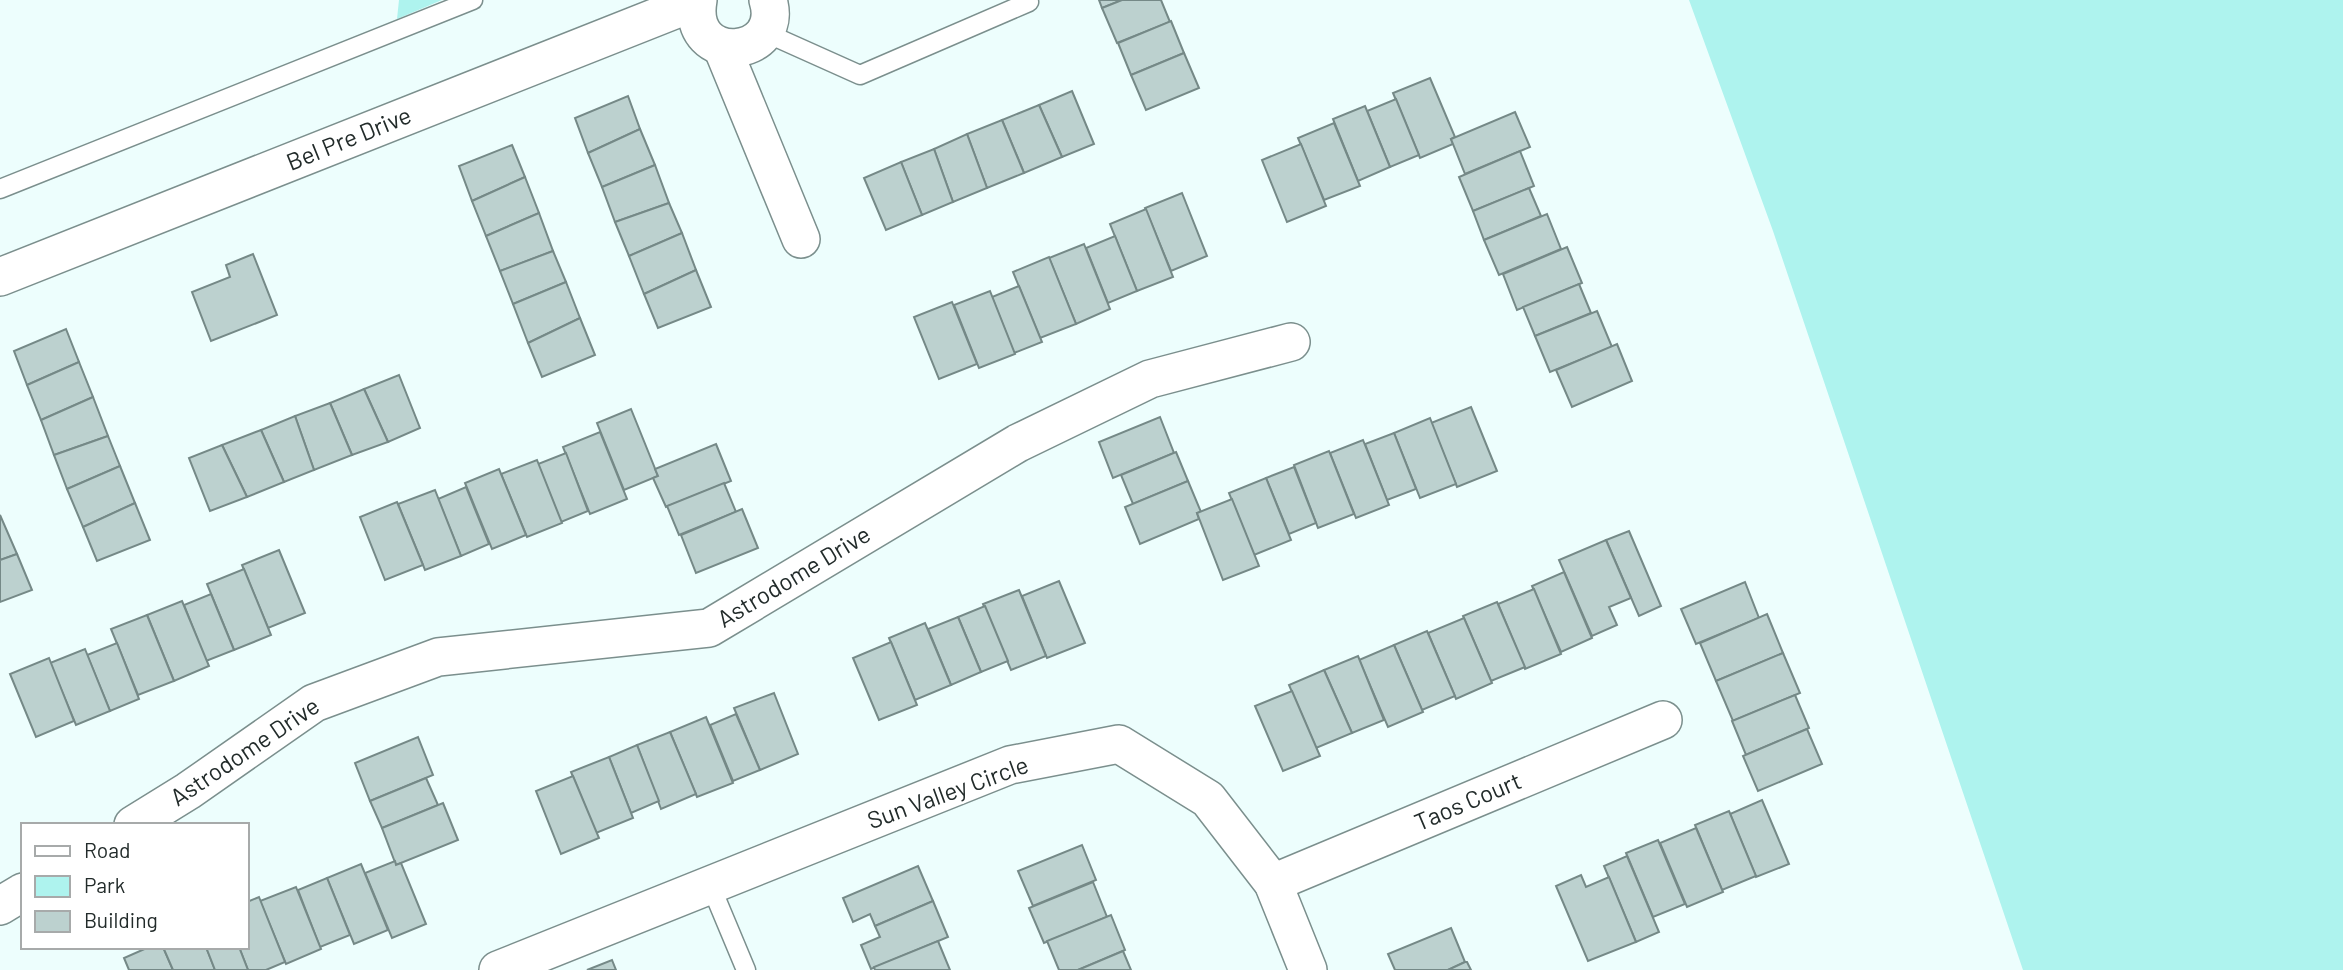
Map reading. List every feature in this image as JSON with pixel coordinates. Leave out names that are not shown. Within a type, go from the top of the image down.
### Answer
[{"type":"street","name":"Bel Pre Drive","points":[[0,277],[698,1],[696,15],[700,29],[710,41],[722,47],[801,239]]},
{"type":"street","points":[[722,47],[736,49],[751,45],[766,16]]},
{"type":"street","name":"Astrodome Drive","points":[[136,823],[188,791],[314,702],[438,657],[709,628],[1030,437],[1150,379],[1291,342]]},
{"type":"street","name":"Taos Court","points":[[1273,883],[1663,720]]},
{"type":"street","name":"Sun Valley Circle","points":[[498,970],[1010,765],[1119,744],[1208,799],[1273,883],[1308,970]]},
{"type":"street","points":[[0,906],[21,892]]},
{"type":"lane","points":[[0,189],[473,0]]},
{"type":"lane","points":[[766,16],[860,75],[1029,2]]},
{"type":"lane","points":[[710,884],[746,970]]},
{"type":"green space","points":[[399,0],[442,0],[397,19]]},
{"type":"green space","points":[[1689,0],[2343,0],[2343,970],[2023,970],[1773,231]]},
{"type":"building","points":[[1099,0],[1122,0],[1102,8]]},
{"type":"building","points":[[1122,0],[1161,0],[1170,22],[1117,43],[1102,8]]},
{"type":"building","points":[[1171,21],[1184,53],[1131,75],[1118,43]]},
{"type":"building","points":[[1184,53],[1199,88],[1146,110],[1131,75]]},
{"type":"building","points":[[1430,78],[1455,137],[1451,139],[1453,144],[1420,158],[1393,93]]},
{"type":"building","points":[[1072,91],[1094,144],[1062,157],[1039,105]]},
{"type":"building","points":[[628,96],[640,129],[588,153],[575,118]]},
{"type":"building","points":[[1396,99],[1419,155],[1390,167],[1367,111]]},
{"type":"building","points":[[1039,105],[1062,157],[1024,173],[1002,120]]},
{"type":"building","points":[[1365,106],[1390,167],[1358,181],[1333,119]]},
{"type":"building","points":[[1515,112],[1530,147],[1465,174],[1451,139]]},
{"type":"building","points":[[1002,120],[1024,173],[987,188],[967,134]]},
{"type":"building","points":[[1334,123],[1360,186],[1324,200],[1298,138]]},
{"type":"building","points":[[640,129],[655,165],[602,187],[588,153]]},
{"type":"building","points":[[967,134],[987,188],[953,202],[934,149]]},
{"type":"building","points":[[1301,144],[1326,206],[1287,222],[1262,160]]},
{"type":"building","points":[[512,145],[525,177],[472,201],[459,166]]},
{"type":"building","points":[[934,149],[953,202],[922,215],[901,162]]},
{"type":"building","points":[[1520,151],[1534,186],[1473,211],[1459,177]]},
{"type":"building","points":[[901,162],[922,215],[886,230],[864,178]]},
{"type":"building","points":[[655,165],[669,203],[615,222],[602,187]]},
{"type":"building","points":[[525,177],[539,213],[486,236],[472,201]]},
{"type":"building","points":[[1529,188],[1541,216],[1484,240],[1473,211]]},
{"type":"building","points":[[1182,193],[1207,256],[1171,271],[1145,208]]},
{"type":"building","points":[[669,203],[682,233],[629,256],[615,222]]},
{"type":"building","points":[[1146,209],[1173,277],[1137,291],[1110,224]]},
{"type":"building","points":[[539,213],[553,251],[500,271],[486,236]]},
{"type":"building","points":[[1547,214],[1561,249],[1499,275],[1484,240]]},
{"type":"building","points":[[682,233],[696,270],[644,294],[629,256]]},
{"type":"building","points":[[1115,236],[1137,291],[1108,303],[1086,248]]},
{"type":"building","points":[[1084,244],[1110,309],[1076,324],[1049,258]]},
{"type":"building","points":[[1567,247],[1582,283],[1517,310],[1503,274]]},
{"type":"building","points":[[553,251],[566,282],[513,304],[500,271]]},
{"type":"building","points":[[253,254],[277,315],[211,341],[192,292],[230,277],[226,265]]},
{"type":"building","points":[[1049,257],[1076,324],[1040,338],[1013,272]]},
{"type":"building","points":[[696,270],[711,307],[658,328],[644,294]]},
{"type":"building","points":[[566,282],[580,318],[528,343],[513,304]]},
{"type":"building","points":[[1579,284],[1591,313],[1535,336],[1523,307]]},
{"type":"building","points":[[1019,286],[1042,342],[1014,353],[992,297]]},
{"type":"building","points":[[990,291],[1015,354],[979,368],[954,305]]},
{"type":"building","points":[[952,302],[977,364],[939,379],[914,317]]},
{"type":"building","points":[[1597,311],[1612,347],[1550,372],[1535,336]]},
{"type":"building","points":[[580,318],[595,355],[542,377],[528,343]]},
{"type":"building","points":[[66,329],[79,362],[27,385],[14,351]]},
{"type":"building","points":[[1617,344],[1632,381],[1572,407],[1556,370]]},
{"type":"building","points":[[79,362],[93,397],[41,420],[27,385]]},
{"type":"building","points":[[399,375],[420,428],[388,442],[364,389]]},
{"type":"building","points":[[364,389],[388,442],[352,455],[330,403]]},
{"type":"building","points":[[93,397],[108,436],[54,455],[41,420]]},
{"type":"building","points":[[330,403],[352,455],[314,470],[295,416]]},
{"type":"building","points":[[1471,407],[1497,471],[1457,487],[1431,423]]},
{"type":"building","points":[[631,409],[658,476],[624,490],[597,423]]},
{"type":"building","points":[[295,416],[314,470],[284,482],[261,430]]},
{"type":"building","points":[[1160,417],[1174,453],[1113,478],[1099,442]]},
{"type":"building","points":[[1430,418],[1456,484],[1420,498],[1394,433]]},
{"type":"building","points":[[261,430],[284,482],[247,497],[222,445]]},
{"type":"building","points":[[600,432],[627,499],[590,514],[563,447]]},
{"type":"building","points":[[1394,433],[1416,489],[1387,500],[1365,444]]},
{"type":"building","points":[[108,436],[120,466],[67,489],[54,455]]},
{"type":"building","points":[[1363,440],[1389,505],[1356,518],[1330,453]]},
{"type":"building","points":[[716,444],[731,481],[666,507],[653,478],[658,476],[655,469]]},
{"type":"building","points":[[222,445],[247,497],[210,511],[189,458]]},
{"type":"building","points":[[1329,451],[1354,514],[1318,528],[1294,465]]},
{"type":"building","points":[[1176,452],[1188,481],[1133,504],[1121,475]]},
{"type":"building","points":[[566,453],[588,511],[561,522],[538,464]]},
{"type":"building","points":[[537,460],[562,523],[527,537],[501,474]]},
{"type":"building","points":[[120,466],[135,503],[83,527],[67,489]]},
{"type":"building","points":[[1294,467],[1316,523],[1289,534],[1266,478]]},
{"type":"building","points":[[499,469],[526,535],[492,549],[465,483]]},
{"type":"building","points":[[1266,478],[1291,540],[1254,555],[1229,493]]},
{"type":"building","points":[[1188,481],[1201,512],[1197,513],[1199,519],[1140,544],[1125,507]]},
{"type":"building","points":[[724,483],[736,512],[679,535],[667,506]]},
{"type":"building","points":[[466,487],[489,544],[461,556],[438,499]]},
{"type":"building","points":[[435,490],[461,556],[425,570],[398,504]]},
{"type":"building","points":[[1232,499],[1259,566],[1223,580],[1197,513]]},
{"type":"building","points":[[397,502],[423,565],[385,580],[360,517]]},
{"type":"building","points":[[135,503],[150,540],[97,561],[83,527]]},
{"type":"building","points":[[742,509],[758,548],[696,573],[681,535]]},
{"type":"building","points":[[0,515],[17,554],[0,560]]},
{"type":"building","points":[[1629,531],[1661,606],[1639,616],[1606,540]]},
{"type":"building","points":[[1606,540],[1631,598],[1609,607],[1617,625],[1592,636],[1559,560]]},
{"type":"building","points":[[279,550],[305,613],[268,628],[242,565]]},
{"type":"building","points":[[17,554],[32,590],[0,602],[0,560]]},
{"type":"building","points":[[244,569],[271,635],[234,650],[207,584]]},
{"type":"building","points":[[1564,572],[1592,638],[1561,652],[1532,586]]},
{"type":"building","points":[[1059,581],[1085,643],[1047,658],[1022,596]]},
{"type":"building","points":[[1745,582],[1759,618],[1696,644],[1681,609]]},
{"type":"building","points":[[1534,589],[1561,654],[1525,669],[1498,604]]},
{"type":"building","points":[[1019,590],[1046,656],[1011,670],[983,604]]},
{"type":"building","points":[[211,594],[234,650],[206,661],[184,605]]},
{"type":"building","points":[[182,601],[209,666],[174,681],[147,615]]},
{"type":"building","points":[[1497,602],[1525,667],[1491,681],[1463,616]]},
{"type":"building","points":[[985,606],[1008,661],[981,672],[958,617]]},
{"type":"building","points":[[1767,614],[1783,653],[1716,681],[1700,643]]},
{"type":"building","points":[[147,615],[174,681],[138,695],[111,629]]},
{"type":"building","points":[[958,617],[981,672],[951,685],[928,629]]},
{"type":"building","points":[[1464,618],[1492,683],[1456,699],[1428,633]]},
{"type":"building","points":[[925,623],[951,685],[915,700],[889,638]]},
{"type":"building","points":[[1427,631],[1455,696],[1422,710],[1394,645]]},
{"type":"building","points":[[891,642],[917,705],[879,720],[853,658]]},
{"type":"building","points":[[117,643],[139,699],[110,711],[87,655]]},
{"type":"building","points":[[1394,645],[1423,712],[1388,727],[1359,660]]},
{"type":"building","points":[[85,649],[110,711],[76,725],[50,663]]},
{"type":"building","points":[[1783,653],[1800,693],[1733,721],[1716,681]]},
{"type":"building","points":[[1358,656],[1384,720],[1352,733],[1324,670]]},
{"type":"building","points":[[49,658],[74,721],[36,737],[10,674]]},
{"type":"building","points":[[1324,670],[1352,733],[1316,748],[1289,685]]},
{"type":"building","points":[[1292,691],[1320,756],[1283,771],[1255,706]]},
{"type":"building","points":[[774,693],[798,754],[760,770],[734,708]]},
{"type":"building","points":[[1795,695],[1809,728],[1746,755],[1732,721]]},
{"type":"building","points":[[736,714],[760,770],[733,781],[710,725]]},
{"type":"building","points":[[706,717],[733,783],[697,797],[670,732]]},
{"type":"building","points":[[1807,729],[1822,764],[1758,791],[1743,756]]},
{"type":"building","points":[[670,732],[696,794],[661,809],[637,745]]},
{"type":"building","points":[[418,737],[433,775],[370,801],[355,763]]},
{"type":"building","points":[[637,745],[659,801],[631,813],[609,757]]},
{"type":"building","points":[[609,757],[633,818],[596,833],[571,772]]},
{"type":"building","points":[[573,776],[599,838],[561,854],[536,791]]},
{"type":"building","points":[[426,778],[438,805],[382,828],[370,801]]},
{"type":"building","points":[[1762,800],[1789,864],[1756,877],[1730,814]]},
{"type":"building","points":[[443,803],[458,840],[396,865],[382,828]]},
{"type":"building","points":[[1729,811],[1756,876],[1722,890],[1695,825]]},
{"type":"building","points":[[1696,828],[1723,892],[1687,907],[1660,843]]},
{"type":"building","points":[[1658,840],[1685,904],[1653,917],[1626,853]]},
{"type":"building","points":[[1082,845],[1096,880],[1033,906],[1018,871]]},
{"type":"building","points":[[1627,856],[1659,932],[1636,942],[1604,866]]},
{"type":"building","points":[[395,861],[396,865],[401,863],[426,924],[392,938],[365,873]]},
{"type":"building","points":[[361,864],[388,930],[354,944],[327,878]]},
{"type":"building","points":[[918,866],[933,901],[875,926],[870,914],[853,922],[843,898]]},
{"type":"building","points":[[1581,875],[1586,887],[1609,877],[1636,942],[1588,961],[1556,886]]},
{"type":"building","points":[[327,878],[350,935],[320,947],[298,890]]},
{"type":"building","points":[[1093,882],[1107,917],[1044,943],[1029,908]]},
{"type":"building","points":[[296,887],[321,949],[286,964],[260,901]]},
{"type":"building","points":[[259,897],[285,962],[266,970],[248,970],[240,949],[248,949],[248,902]]},
{"type":"building","points":[[933,901],[948,937],[871,969],[861,945],[880,937],[875,926]]},
{"type":"building","points":[[1111,915],[1125,950],[1078,970],[1059,970],[1047,941]]},
{"type":"building","points":[[1451,928],[1465,962],[1448,970],[1395,970],[1388,954]]},
{"type":"building","points":[[938,941],[950,970],[875,970],[874,967]]},
{"type":"building","points":[[144,949],[164,949],[173,970],[129,970],[124,958]]},
{"type":"building","points":[[164,949],[207,949],[215,970],[173,970]]},
{"type":"building","points":[[207,949],[240,949],[248,970],[215,970]]},
{"type":"building","points":[[1123,951],[1131,970],[1078,970]]},
{"type":"building","points":[[612,960],[616,970],[587,970]]},
{"type":"building","points":[[1465,962],[1471,970],[1448,970]]}]
